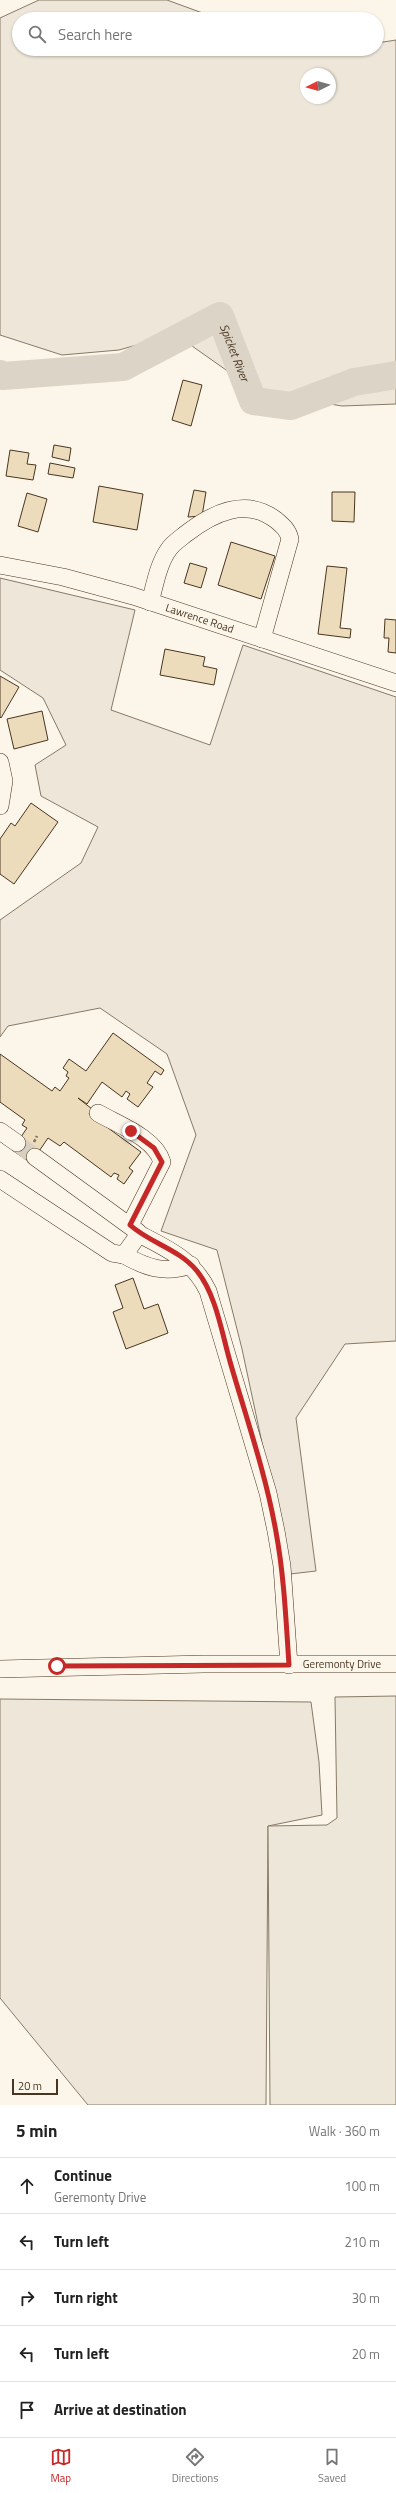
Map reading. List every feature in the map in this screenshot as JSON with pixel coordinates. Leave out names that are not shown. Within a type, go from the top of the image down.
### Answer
[{"type":"street","points":[[150,602],[161,565],[168,550],[175,543],[220,512],[232,508],[258,510],[269,515],[284,527],[290,539],[262,639]]},
{"type":"street","name":"Lawrence Road","points":[[0,566],[63,577],[150,602],[396,683]]},
{"type":"street","points":[[0,762],[4,782],[0,806]]},
{"type":"street","points":[[98,1113],[131,1131],[154,1148],[162,1162],[124,1255]]},
{"type":"street","points":[[0,1131],[17,1143]]},
{"type":"street","points":[[35,1157],[135,1229],[184,1258],[202,1279],[216,1312],[268,1493],[282,1566],[289,1665]]},
{"type":"street","points":[[0,1179],[112,1253],[124,1255],[151,1269],[177,1270],[191,1265]]},
{"type":"street","name":"Geremonty Drive","points":[[0,1669],[65,1666],[396,1664]]},
{"type":"shaded area","points":[[39,0],[167,0],[200,12],[13,12]]},
{"type":"shaded area","points":[[12,12],[12,56],[384,56],[384,42],[396,40],[396,404],[342,406],[287,397],[253,389],[175,334],[119,350],[62,355],[0,335],[0,18]]},
{"type":"shaded area","points":[[0,578],[135,610],[111,710],[210,745],[243,645],[396,697],[396,1341],[345,1344],[296,1418],[316,1571],[290,1574],[242,1349],[217,1250],[161,1231],[196,1135],[167,1054],[100,1008],[8,1026],[0,1037],[0,920],[81,863],[98,827],[41,796],[35,765],[66,745],[43,698],[0,670]]},
{"type":"shaded area","points":[[396,1696],[396,2105],[270,2105],[268,1826],[327,1825],[337,1818],[335,1697]]},
{"type":"shaded area","points":[[0,1699],[311,1702],[319,1762],[322,1815],[268,1826],[266,2105],[88,2105],[0,1998]]},
{"type":"building","points":[[183,380],[202,385],[191,426],[172,420]]},
{"type":"building","points":[[54,445],[71,448],[69,461],[52,457]]},
{"type":"building","points":[[10,450],[29,453],[27,464],[36,465],[33,480],[6,476]]},
{"type":"building","points":[[50,463],[75,468],[73,478],[48,474]]},
{"type":"building","points":[[99,486],[143,494],[137,530],[93,522]]},
{"type":"building","points":[[194,490],[206,492],[202,516],[188,517]]},
{"type":"building","points":[[332,492],[355,492],[354,522],[332,521]]},
{"type":"building","points":[[27,493],[47,499],[38,532],[18,526]]},
{"type":"building","points":[[231,542],[275,556],[261,599],[218,585]]},
{"type":"building","points":[[190,563],[207,568],[201,588],[184,583]]},
{"type":"building","points":[[327,566],[347,568],[340,628],[351,629],[350,638],[318,634]]},
{"type":"building","points":[[385,619],[396,620],[396,653],[388,652],[389,638],[384,638]]},
{"type":"building","points":[[165,649],[205,657],[203,666],[217,669],[214,685],[160,675]]},
{"type":"building","points":[[0,676],[19,687],[1,718],[0,717]]},
{"type":"building","points":[[42,711],[48,740],[14,749],[7,719]]},
{"type":"building","points":[[31,803],[58,822],[14,884],[0,874],[0,839],[11,823],[15,826]]},
{"type":"building","points":[[113,1033],[164,1070],[161,1075],[155,1071],[147,1083],[153,1087],[138,1107],[127,1099],[130,1094],[126,1091],[122,1097],[102,1082],[87,1104],[78,1098],[92,1109],[89,1114],[141,1152],[129,1168],[133,1171],[124,1184],[117,1179],[119,1175],[114,1173],[111,1177],[64,1142],[60,1146],[48,1138],[31,1163],[12,1150],[27,1128],[22,1125],[25,1120],[0,1102],[0,1054],[52,1091],[55,1087],[60,1091],[69,1078],[66,1076],[68,1072],[63,1068],[69,1059],[86,1071]]},
{"type":"building","points":[[133,1278],[144,1309],[158,1304],[168,1333],[126,1349],[113,1312],[123,1308],[115,1285]]},
{"type":"waterway","name":"Spicket River","points":[[0,374],[3,376],[123,367],[220,316],[253,401],[291,406],[354,382],[396,375]]},
{"type":"tunnel","points":[[17,1143],[35,1157]]},
{"type":"route","points":[[57,1666],[204,1664],[289,1665],[282,1566],[276,1531],[268,1493],[216,1312],[202,1279],[191,1265],[184,1258],[139,1234],[130,1225],[162,1162],[160,1155],[154,1148],[131,1131]]}]
